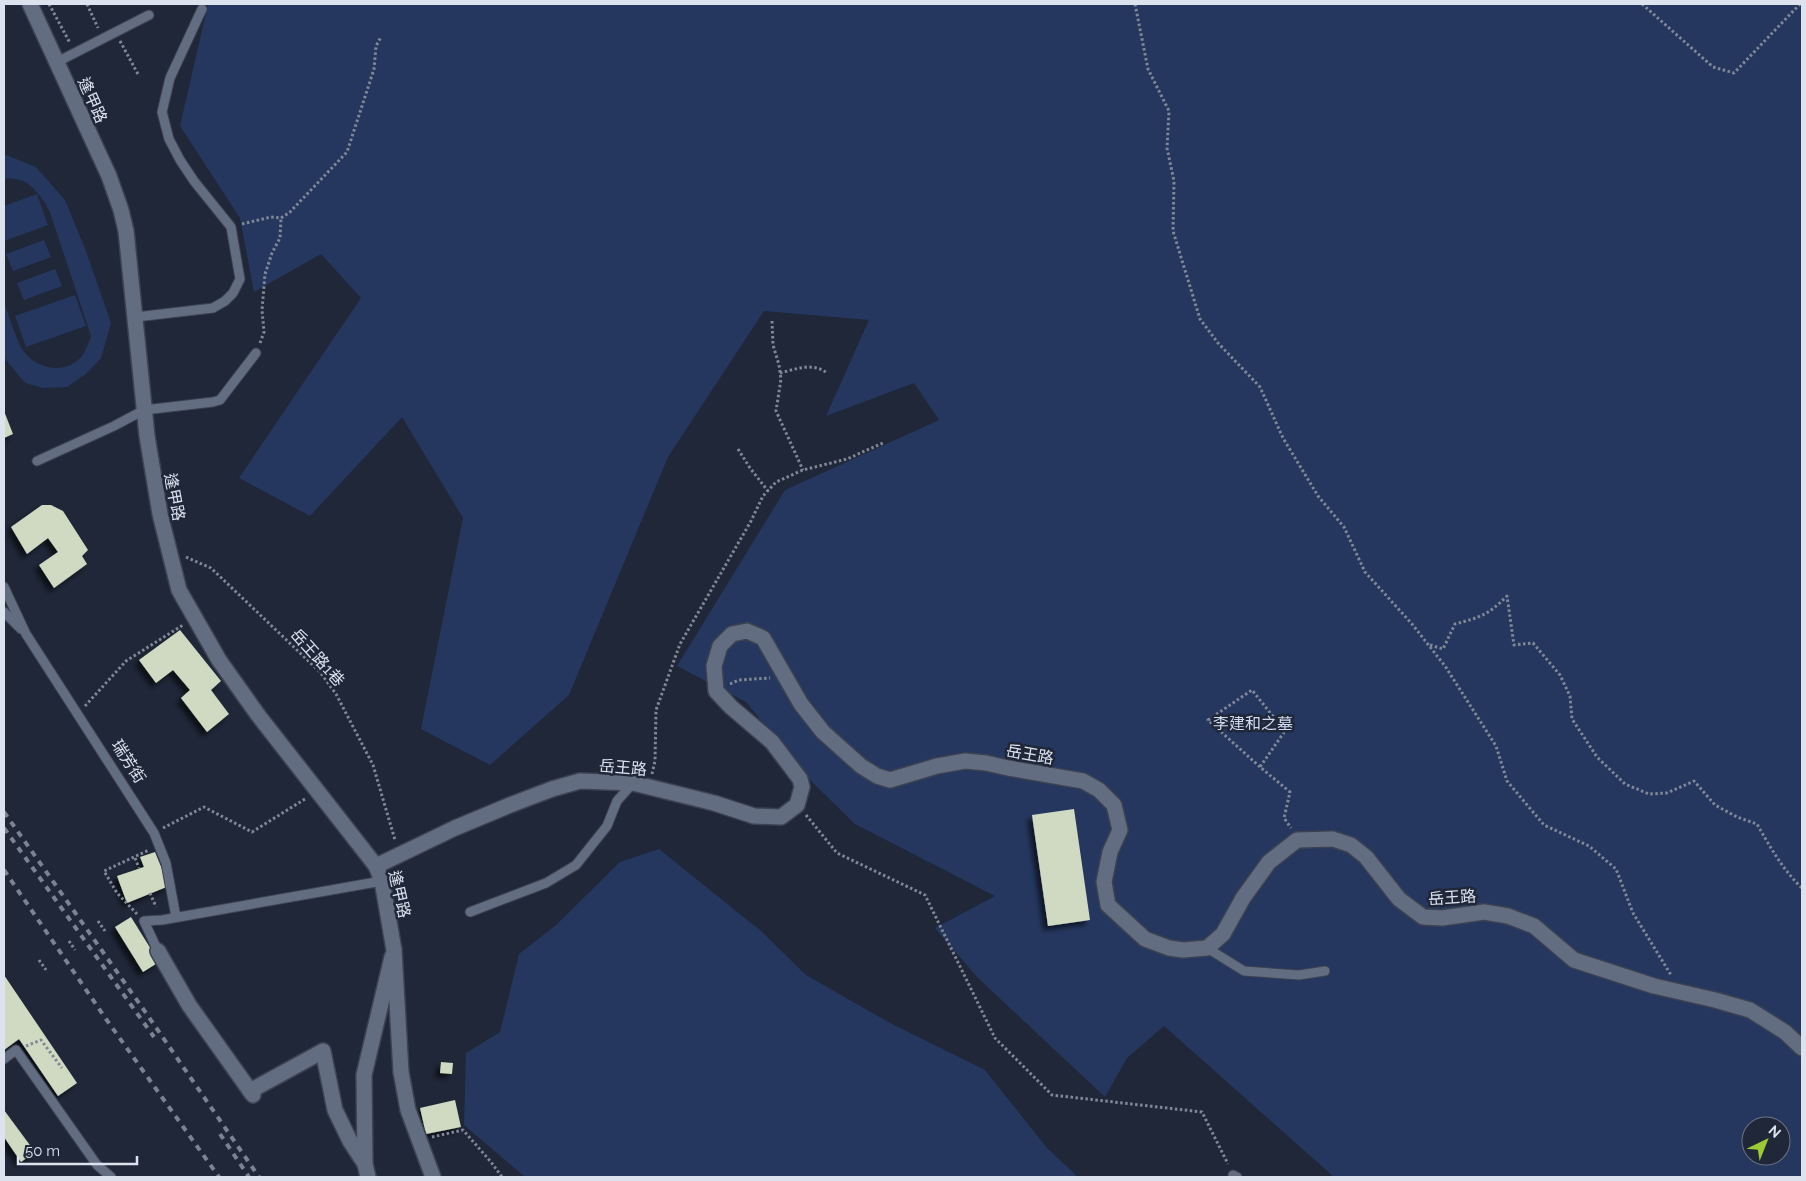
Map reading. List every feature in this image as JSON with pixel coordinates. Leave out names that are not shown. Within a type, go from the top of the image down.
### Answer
[{"type":"street","name":"逢甲路","points":[[30,4],[109,176],[121,210],[126,231],[136,317],[146,436],[160,514],[179,590],[218,660],[258,715],[376,866],[382,881],[394,950],[401,1072],[408,1110],[433,1177]]},
{"type":"street","name":"岳王路","points":[[716,691],[714,666],[720,646],[732,634],[747,631],[763,638],[801,704],[823,732],[861,766],[877,776],[890,780],[937,766],[965,761],[986,763],[1083,781],[1099,790],[1114,806],[1120,830],[1110,852],[1104,882],[1108,905],[1145,938],[1169,948],[1183,950],[1207,948]]},
{"type":"street","points":[[716,691],[772,742],[800,779],[802,788],[798,805]]},
{"type":"street","name":"岳王路","points":[[376,866],[510,805],[580,782],[633,783],[714,803],[754,816],[781,817],[798,805]]},
{"type":"street","name":"岳王路","points":[[1297,840],[1333,839],[1350,845],[1366,858],[1399,899],[1423,917],[1442,918],[1484,912],[1508,916],[1534,926],[1574,960],[1654,986],[1750,1010],[1786,1032],[1802,1048]]},
{"type":"street","points":[[1207,948],[1223,934],[1243,898],[1269,862],[1297,840]]},
{"type":"street","name":"逢甲路","points":[[366,1171],[364,1075],[394,950]]},
{"type":"street","points":[[158,951],[189,1005],[252,1093],[323,1051],[335,1110],[366,1171]]},
{"type":"lane","points":[[136,317],[213,308],[233,294],[240,279],[231,227],[194,181],[180,160],[169,138],[162,112],[170,78],[202,9]]},
{"type":"lane","points":[[57,62],[149,15]]},
{"type":"lane","points":[[37,461],[144,410],[220,400],[256,353]]},
{"type":"lane","name":"瑞芳街","points":[[4,588],[26,634],[154,833],[166,863],[176,917]]},
{"type":"lane","name":"瑞芳街","points":[[4,612],[26,634]]},
{"type":"lane","points":[[470,912],[546,883],[576,865],[607,826],[617,801],[633,783]]},
{"type":"lane","points":[[158,951],[144,921],[382,881]]},
{"type":"lane","points":[[1207,948],[1244,971],[1299,975],[1325,971]]},
{"type":"lane","points":[[4,1059],[16,1050],[97,1165],[111,1177]]},
{"type":"path","points":[[49,4],[75,53]]},
{"type":"path","points":[[87,4],[102,39]]},
{"type":"path","points":[[1136,4],[1148,69],[1169,111],[1168,148],[1174,181],[1173,231],[1200,319],[1218,343],[1260,387],[1283,438],[1318,496],[1344,527],[1365,572],[1412,624],[1445,666],[1496,746],[1507,781],[1544,825],[1589,846],[1616,869],[1634,913],[1680,991]]},
{"type":"path","points":[[1642,4],[1713,67],[1734,73],[1800,4]]},
{"type":"path","points":[[115,32],[138,76]]},
{"type":"path","points":[[231,227],[271,217],[281,218],[290,212],[347,152],[374,69],[376,46],[381,37]]},
{"type":"path","points":[[256,353],[264,332],[262,310],[265,274],[272,253],[280,238],[281,218]]},
{"type":"path","points":[[772,322],[773,345],[781,379],[776,411],[803,470]]},
{"type":"path","points":[[780,373],[804,367],[820,367],[827,373]]},
{"type":"path","points":[[650,787],[655,761],[656,710],[680,644],[752,521],[763,496],[776,482],[803,470],[848,459],[885,442]]},
{"type":"path","points":[[738,449],[768,491]]},
{"type":"path","name":"岳王路1巷","points":[[170,556],[189,558],[212,568],[325,679],[336,694],[373,765],[399,854]]},
{"type":"path","points":[[1429,645],[1443,649],[1455,624],[1475,619],[1491,612],[1507,596],[1514,645],[1533,643],[1560,675],[1570,696],[1572,719],[1597,757],[1625,784],[1649,794],[1666,793],[1694,781],[1715,806],[1757,824],[1774,854],[1792,879],[1802,888]]},
{"type":"path","points":[[77,714],[126,661],[194,617]]},
{"type":"path","points":[[716,691],[738,680],[772,678],[780,667]]},
{"type":"path","points":[[1260,767],[1287,728],[1275,719],[1252,690],[1208,720],[1260,767],[1290,792],[1284,818],[1297,840]]},
{"type":"path","points":[[154,833],[204,807],[252,832],[318,791]]},
{"type":"path","points":[[798,805],[837,853],[925,895],[995,1038],[1052,1095],[1202,1112],[1235,1176]]},
{"type":"path","points":[[144,921],[117,893],[104,870],[159,846]]},
{"type":"path","points":[[135,858],[139,868]]},
{"type":"path","points":[[117,893],[122,891]]},
{"type":"path","points":[[150,893],[156,907]]},
{"type":"path","points":[[98,921],[105,931]]},
{"type":"path","points":[[68,941],[75,950]]},
{"type":"path","points":[[40,960],[46,970]]},
{"type":"path","points":[[16,1050],[41,1040],[62,1068]]},
{"type":"path","points":[[419,1139],[463,1130],[502,1177]]},
{"type":"green space","name":"李建和之墓","points":[[208,4],[1802,4],[1802,1177],[1334,1177],[1164,1026],[1127,1058],[1105,1097],[977,977],[935,928],[995,896],[855,824],[811,781],[746,702],[677,666],[785,490],[939,420],[914,383],[826,416],[869,320],[764,311],[668,457],[569,695],[490,765],[421,729],[463,518],[402,417],[310,516],[239,478],[361,298],[321,254],[254,292],[240,218],[180,126]]},
{"type":"green space","points":[[6,155],[36,167],[65,200],[86,251],[111,323],[101,358],[86,374],[67,387],[43,388],[25,383],[4,355],[4,302],[22,349],[30,358],[43,365],[57,368],[72,364],[83,355],[91,336],[49,210],[31,186],[19,180],[4,179],[4,156]]},
{"type":"green space","points":[[37,194],[48,225],[4,241],[4,206]]},
{"type":"green space","points":[[44,240],[51,257],[13,271],[6,254]]},
{"type":"green space","points":[[55,269],[62,286],[24,300],[17,283]]},
{"type":"green space","points":[[75,295],[86,326],[26,347],[15,316]]},
{"type":"green space","points":[[659,849],[761,931],[806,975],[890,1023],[985,1070],[1047,1148],[1078,1177],[525,1177],[464,1125],[466,1053],[500,1032],[519,954],[556,925],[620,862]]},
{"type":"building","points":[[4,411],[13,434],[4,438]]},
{"type":"building","points":[[42,505],[51,505],[63,511],[88,550],[82,556],[87,564],[54,588],[39,565],[58,552],[48,538],[27,554],[11,527]]},
{"type":"building","points":[[180,630],[221,681],[211,690],[229,714],[207,732],[181,698],[190,690],[173,670],[156,683],[139,660]]},
{"type":"building","points":[[1074,809],[1090,920],[1048,926],[1032,815]]},
{"type":"building","points":[[155,852],[169,886],[127,903],[117,876],[144,867],[140,857]]},
{"type":"building","points":[[131,917],[159,962],[143,972],[115,927]]},
{"type":"building","points":[[4,975],[77,1083],[58,1096],[19,1039],[4,1050]]},
{"type":"building","points":[[441,1062],[453,1063],[452,1074],[440,1073]]},
{"type":"building","points":[[455,1100],[461,1127],[426,1134],[420,1108]]},
{"type":"building","points":[[4,1110],[35,1152],[21,1162],[4,1137]]},
{"type":"railway","points":[[4,812],[259,1177]]},
{"type":"railway","points":[[4,828],[154,1037]]},
{"type":"railway","points":[[4,870],[106,1019],[219,1177]]},
{"type":"railway","points":[[220,1134],[249,1177]]}]
